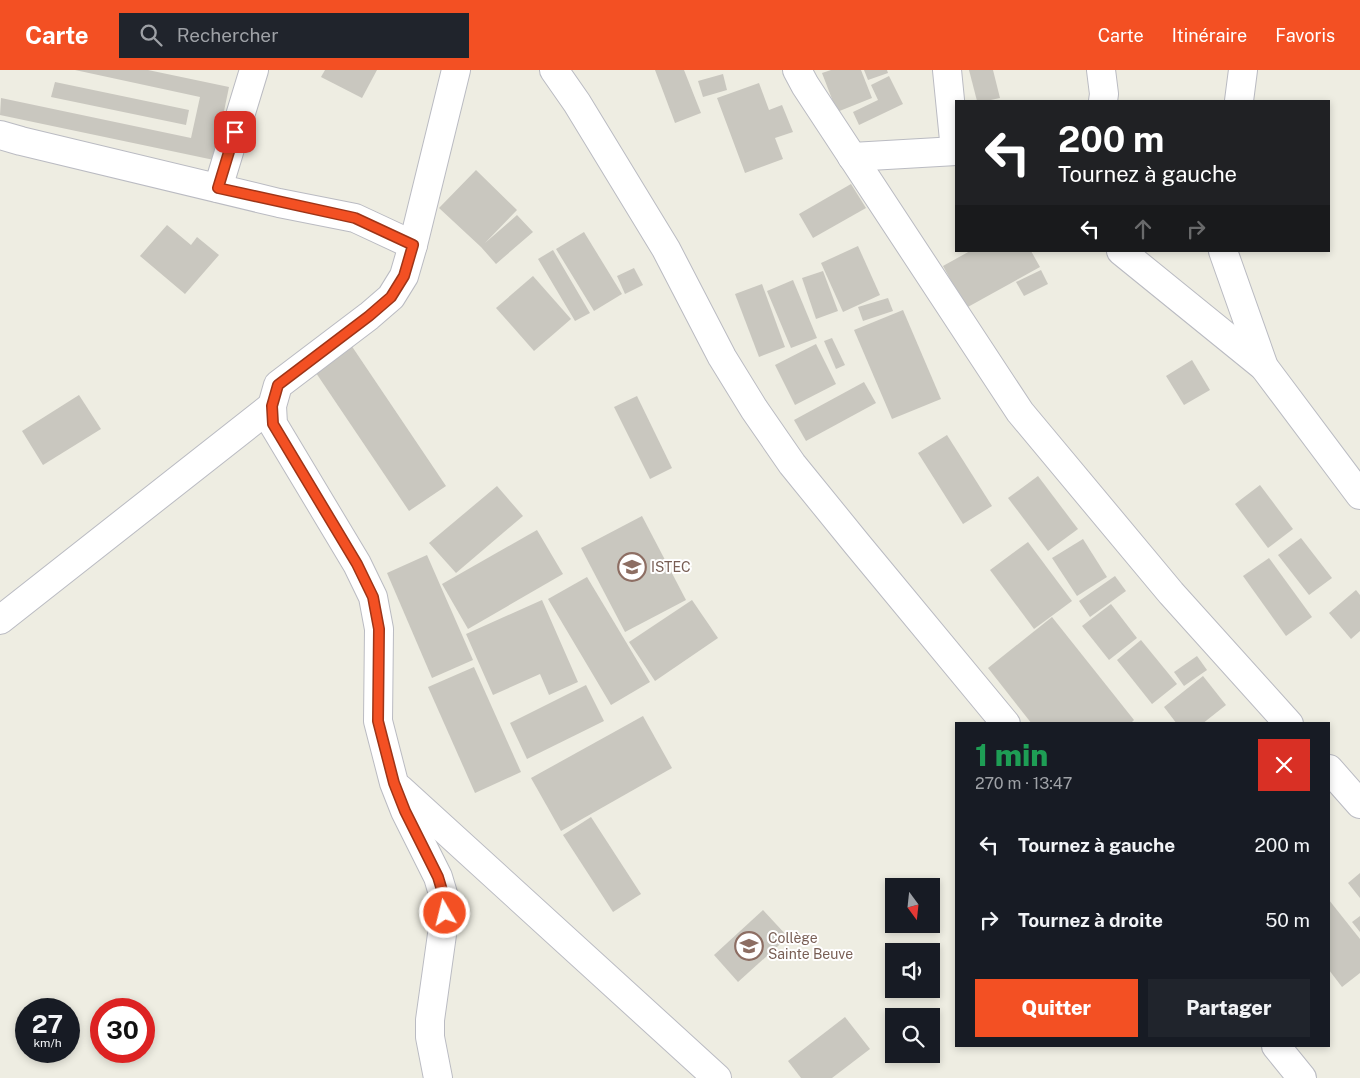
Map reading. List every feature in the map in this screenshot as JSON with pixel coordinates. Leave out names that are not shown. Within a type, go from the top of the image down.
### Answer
[{"type":"street","points":[[218,188],[254,70]]},
{"type":"street","points":[[438,1078],[430,1037],[430,1020],[445,913],[444,897],[438,877],[405,811],[394,783],[378,721],[379,629],[373,597],[357,564],[273,424],[272,406],[278,385],[391,297],[404,276],[456,70]]},
{"type":"street","points":[[554,70],[577,103],[666,249],[722,357],[754,409],[792,464],[1004,722]]},
{"type":"street","points":[[797,70],[805,86],[1020,412],[1171,594],[1287,722]]},
{"type":"street","points":[[947,70],[955,142]]},
{"type":"street","points":[[1101,70],[1103,100]]},
{"type":"street","points":[[1239,100],[1242,70]]},
{"type":"street","points":[[0,135],[21,142],[355,218],[413,245]]},
{"type":"street","points":[[852,157],[955,151]]},
{"type":"street","points":[[1122,252],[1264,367],[1360,495]]},
{"type":"street","points":[[1223,252],[1264,367]]},
{"type":"street","points":[[0,620],[272,406]]},
{"type":"street","points":[[1330,770],[1360,804]]},
{"type":"street","points":[[394,783],[717,1078]]},
{"type":"street","points":[[1277,1047],[1302,1078]]},
{"type":"building","points":[[75,70],[148,70],[229,87],[214,160],[0,115],[1,98],[191,138],[200,97]]},
{"type":"building","points":[[325,70],[377,70],[362,98],[321,77]]},
{"type":"building","points":[[655,70],[684,70],[701,113],[675,123]]},
{"type":"building","points":[[831,70],[861,70],[872,98],[837,112],[822,73]]},
{"type":"building","points":[[864,70],[887,70],[888,73],[868,80]]},
{"type":"building","points":[[969,70],[993,70],[1000,98],[977,100]]},
{"type":"building","points":[[723,74],[727,90],[703,97],[698,81]]},
{"type":"building","points":[[889,76],[903,104],[859,125],[853,112],[878,100],[871,85]]},
{"type":"building","points":[[55,82],[189,110],[186,125],[51,97]]},
{"type":"building","points":[[759,83],[769,110],[782,105],[793,132],[775,138],[783,159],[745,173],[717,98]]},
{"type":"building","points":[[476,170],[517,210],[485,243],[517,215],[533,232],[496,264],[481,247],[439,208]]},
{"type":"building","points":[[851,184],[866,208],[813,238],[799,214]]},
{"type":"building","points":[[167,225],[191,245],[197,237],[219,255],[185,294],[140,256]]},
{"type":"building","points":[[584,232],[622,294],[594,311],[556,249]]},
{"type":"building","points":[[858,246],[880,295],[843,312],[821,263]]},
{"type":"building","points":[[553,250],[590,313],[575,321],[538,259]]},
{"type":"building","points":[[968,252],[1032,252],[1040,267],[966,308],[943,266]]},
{"type":"building","points":[[634,268],[643,285],[625,294],[617,276]]},
{"type":"building","points":[[1041,270],[1048,284],[1024,296],[1016,282]]},
{"type":"building","points":[[823,271],[838,311],[816,319],[802,278]]},
{"type":"building","points":[[533,276],[571,319],[534,351],[496,308]]},
{"type":"building","points":[[793,280],[817,338],[791,348],[767,291]]},
{"type":"building","points":[[762,284],[785,347],[759,357],[735,294]]},
{"type":"building","points":[[888,298],[893,311],[863,321],[858,307]]},
{"type":"building","points":[[903,310],[941,399],[892,419],[854,330]]},
{"type":"building","points":[[832,338],[845,365],[836,369],[824,341]]},
{"type":"building","points":[[349,342],[446,486],[409,511],[312,367]]},
{"type":"building","points":[[816,344],[836,384],[795,405],[775,365]]},
{"type":"building","points":[[1192,360],[1210,390],[1184,405],[1166,376]]},
{"type":"building","points":[[864,382],[876,403],[806,441],[794,420]]},
{"type":"building","points":[[79,395],[101,429],[43,465],[22,431]]},
{"type":"building","points":[[637,396],[672,468],[650,479],[614,407]]},
{"type":"building","points":[[947,435],[992,506],[963,524],[918,453]]},
{"type":"building","points":[[1038,476],[1078,529],[1048,551],[1008,498]]},
{"type":"building","points":[[1260,485],[1293,529],[1268,548],[1235,504]]},
{"type":"building","points":[[497,486],[523,516],[456,573],[429,543]]},
{"type":"building","points":[[642,516],[686,600],[625,632],[581,548]]},
{"type":"building","points":[[537,530],[563,574],[468,629],[442,584]]},
{"type":"building","points":[[1301,538],[1332,578],[1309,595],[1278,555]]},
{"type":"building","points":[[1083,539],[1107,577],[1077,596],[1052,558]]},
{"type":"building","points":[[1028,542],[1072,601],[1034,629],[990,570]]},
{"type":"building","points":[[427,555],[473,660],[432,678],[387,573]]},
{"type":"building","points":[[1269,558],[1312,617],[1286,636],[1243,576]]},
{"type":"building","points":[[1115,576],[1126,591],[1090,617],[1079,601]]},
{"type":"building","points":[[587,577],[650,682],[611,705],[548,599]]},
{"type":"building","points":[[1356,590],[1360,595],[1360,631],[1351,639],[1329,613]]},
{"type":"building","points":[[542,600],[578,682],[549,695],[540,674],[493,695],[466,634]]},
{"type":"building","points":[[692,600],[718,638],[655,681],[629,642]]},
{"type":"building","points":[[1111,604],[1137,638],[1109,660],[1082,626]]},
{"type":"building","points":[[1052,617],[1134,720],[1132,722],[1030,722],[988,668]]},
{"type":"building","points":[[1141,640],[1177,684],[1152,704],[1117,660]]},
{"type":"building","points":[[1197,656],[1207,670],[1184,686],[1174,672]]},
{"type":"building","points":[[474,667],[521,772],[475,793],[428,687]]},
{"type":"building","points":[[1203,676],[1226,705],[1205,722],[1175,722],[1164,707]]},
{"type":"building","points":[[586,685],[604,721],[527,759],[510,723]]},
{"type":"building","points":[[643,716],[672,768],[561,831],[531,778]]},
{"type":"building","points":[[591,817],[641,894],[613,912],[563,835]]},
{"type":"building","points":[[1360,873],[1360,898],[1348,883]]},
{"type":"building","points":[[1330,901],[1360,939],[1360,973],[1342,987],[1330,971]]},
{"type":"building","points":[[763,910],[788,937],[738,982],[714,955]]},
{"type":"building","points":[[1360,916],[1360,932],[1352,922]]},
{"type":"building","points":[[845,1017],[870,1049],[832,1078],[801,1078],[788,1061]]},
{"type":"place","name":"ISTEC","points":[[632,567]]},
{"type":"place","name":"Collège Sainte Beuve","points":[[749,946]]},
{"type":"route","points":[[235,132],[218,188],[355,218],[413,245],[404,276],[391,297],[278,385],[272,406],[273,424],[357,564],[373,597],[379,629],[378,721],[394,783],[405,811],[438,877],[444,897],[445,913]]}]
